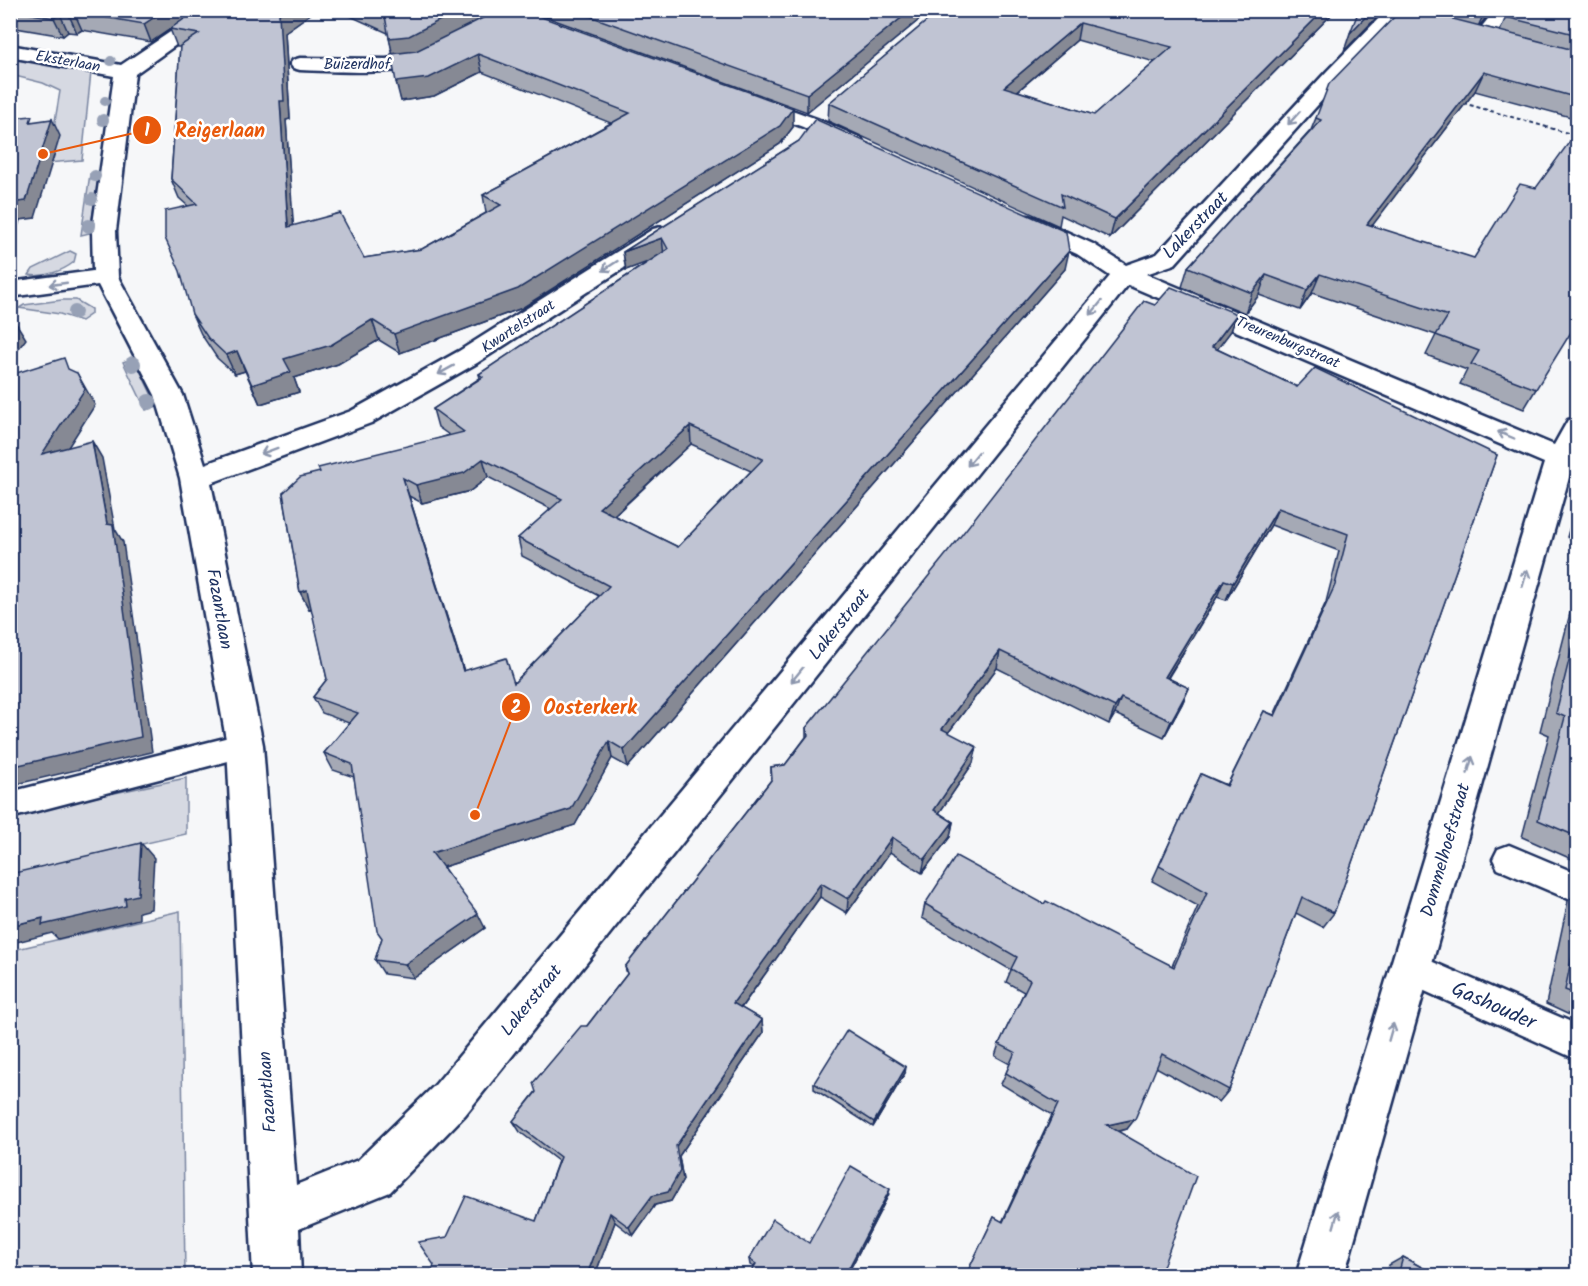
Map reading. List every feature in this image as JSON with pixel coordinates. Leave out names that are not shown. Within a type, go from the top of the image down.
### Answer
[{"type":"street","points":[[125,72],[216,10]]},
{"type":"street","points":[[1373,10],[1504,45]]},
{"type":"street","points":[[1482,39],[1505,10]]},
{"type":"street","name":"Lakerstraat","points":[[275,1216],[374,1176],[450,1100],[1124,274],[1166,259],[1334,75],[1392,16]]},
{"type":"street","name":"Buizerdhof","points":[[300,64],[383,65],[419,61],[450,46]]},
{"type":"street","name":"Eksterlaan","points":[[10,51],[125,72]]},
{"type":"street","name":"Fazantlaan","points":[[125,72],[104,231],[106,277],[169,395],[195,478],[244,746],[277,1275]]},
{"type":"street","points":[[733,95],[812,124],[874,152]]},
{"type":"street","name":"Treurenburgstraat","points":[[1011,215],[1085,249],[1124,274],[1572,450]]},
{"type":"street","name":"Kwartelstraat","points":[[195,478],[361,417],[468,357],[679,222]]},
{"type":"street","points":[[10,290],[106,277]]},
{"type":"street","name":"Dommelhoefstraat","points":[[1320,1275],[1410,968],[1572,450]]},
{"type":"lane","points":[[10,805],[244,746]]},
{"type":"lane","points":[[1509,859],[1578,889]]},
{"type":"lane","name":"Gashouder","points":[[1410,968],[1578,1043]]},
{"type":"path","points":[[1454,100],[1578,136]]},
{"type":"shaded area","points":[[10,56],[91,72],[82,160],[48,163],[60,91],[43,83],[11,75]]},
{"type":"shaded area","points":[[99,173],[90,233],[81,235],[90,174]]},
{"type":"shaded area","points":[[70,251],[76,254],[74,262],[59,271],[46,275],[29,275],[33,269]]},
{"type":"shaded area","points":[[76,300],[91,309],[91,314],[81,321],[60,314],[19,308],[24,305]]},
{"type":"shaded area","points":[[134,358],[157,406],[146,410],[123,362]]},
{"type":"shaded area","points":[[186,778],[186,834],[21,872],[13,950],[180,911],[185,1275],[11,1275],[10,815]]},
{"type":"building","points":[[10,10],[165,10],[144,24],[74,12],[69,15],[60,14],[54,18]]},
{"type":"building","points":[[197,10],[284,10],[279,14],[284,101],[280,101],[288,227],[340,213],[364,258],[422,249],[501,205],[483,195],[630,113],[478,54],[429,78],[396,82],[391,54],[416,51],[499,10],[522,10],[793,108],[780,126],[518,289],[394,334],[372,320],[331,345],[284,359],[291,372],[252,385],[237,351],[226,355],[208,338],[192,314],[180,271],[165,238],[165,211],[197,204],[171,179],[180,46],[199,34],[170,29]]},
{"type":"building","points":[[372,10],[460,10],[409,36],[389,38],[385,16]]},
{"type":"building","points":[[573,10],[911,10],[807,94]]},
{"type":"building","points":[[940,10],[1324,10],[1115,219],[1061,194],[1063,207],[829,103]],"holes":[[[1080,23],[1172,47],[1094,115],[1004,87]]]},
{"type":"building","points":[[1359,10],[1372,10],[1350,33]]},
{"type":"building","points":[[1401,10],[1418,10],[1578,51],[1578,98],[1484,72],[1367,224],[1474,258],[1520,184],[1536,188],[1578,130],[1578,321],[1536,389],[1471,364],[1479,351],[1436,335],[1448,316],[1320,274],[1307,290],[1266,275],[1252,293],[1188,267],[1321,120],[1316,118],[1329,84]]},
{"type":"building","points":[[1511,10],[1578,10],[1578,35],[1506,17]]},
{"type":"building","points":[[32,116],[30,122],[52,119],[26,201],[10,203],[10,118]]},
{"type":"building","points":[[815,119],[1066,232],[1069,251],[624,750],[609,741],[571,809],[432,853],[478,914],[405,964],[375,960],[382,938],[377,931],[352,764],[324,753],[358,713],[313,697],[327,679],[307,590],[300,592],[283,493],[300,477],[320,472],[318,468],[464,432],[433,409],[483,377],[479,374],[668,249],[662,238],[623,252],[799,141]],"holes":[[[690,426],[763,459],[678,547],[599,508]],[[483,459],[562,499],[518,538],[609,586],[514,683],[506,658],[463,671],[403,478],[416,485],[464,473]]]},
{"type":"building","points":[[1171,287],[1237,314],[1212,347],[1297,387],[1315,368],[1497,455],[1334,913],[1302,897],[1229,1090],[1162,1054],[1135,1119],[1107,1125],[1196,1176],[1160,1275],[966,1275],[994,1217],[1003,1222],[1058,1104],[1006,1073],[1015,1052],[999,1044],[1030,980],[1011,969],[1017,957],[925,904],[956,856],[1044,904],[1046,901],[1174,967],[1207,892],[1159,866],[1201,774],[1227,786],[1264,711],[1275,716],[1335,585],[1348,534],[1278,508],[1233,583],[1224,580],[1165,677],[1189,688],[1171,721],[1121,698],[1115,707],[1000,651],[942,729],[977,747],[934,810],[953,822],[925,859],[892,837],[848,899],[821,883],[733,1003],[762,1020],[676,1146],[680,1171],[668,1192],[652,1196],[629,1227],[610,1213],[587,1275],[430,1275],[434,1265],[418,1242],[447,1237],[466,1196],[536,1221],[560,1157],[513,1121],[536,1092],[533,1083],[581,1026],[587,1026],[628,973],[625,967],[772,779],[771,767],[785,765],[808,735],[806,728],[956,542],[1144,301],[1155,305]]},
{"type":"building","points":[[64,358],[68,369],[77,373],[85,389],[42,454],[92,441],[107,524],[113,525],[141,737],[10,767],[10,375]]},
{"type":"building","points":[[1578,624],[1578,837],[1538,820],[1565,717],[1556,713]]},
{"type":"building","points":[[141,843],[138,895],[125,898],[126,906],[42,925],[43,918],[10,926],[10,874]]},
{"type":"building","points":[[1578,927],[1578,995],[1565,990]]},
{"type":"building","points":[[847,1030],[906,1067],[874,1122],[814,1083]]},
{"type":"building","points":[[851,1166],[890,1189],[845,1275],[749,1275],[756,1264],[749,1259],[773,1219],[809,1243]]},
{"type":"building","points":[[1403,1257],[1436,1275],[1398,1275]]},
{"type":"place","name":"Reigerlaan","points":[[43,154]]},
{"type":"place","name":"Oosterkerk","points":[[475,815]]}]
